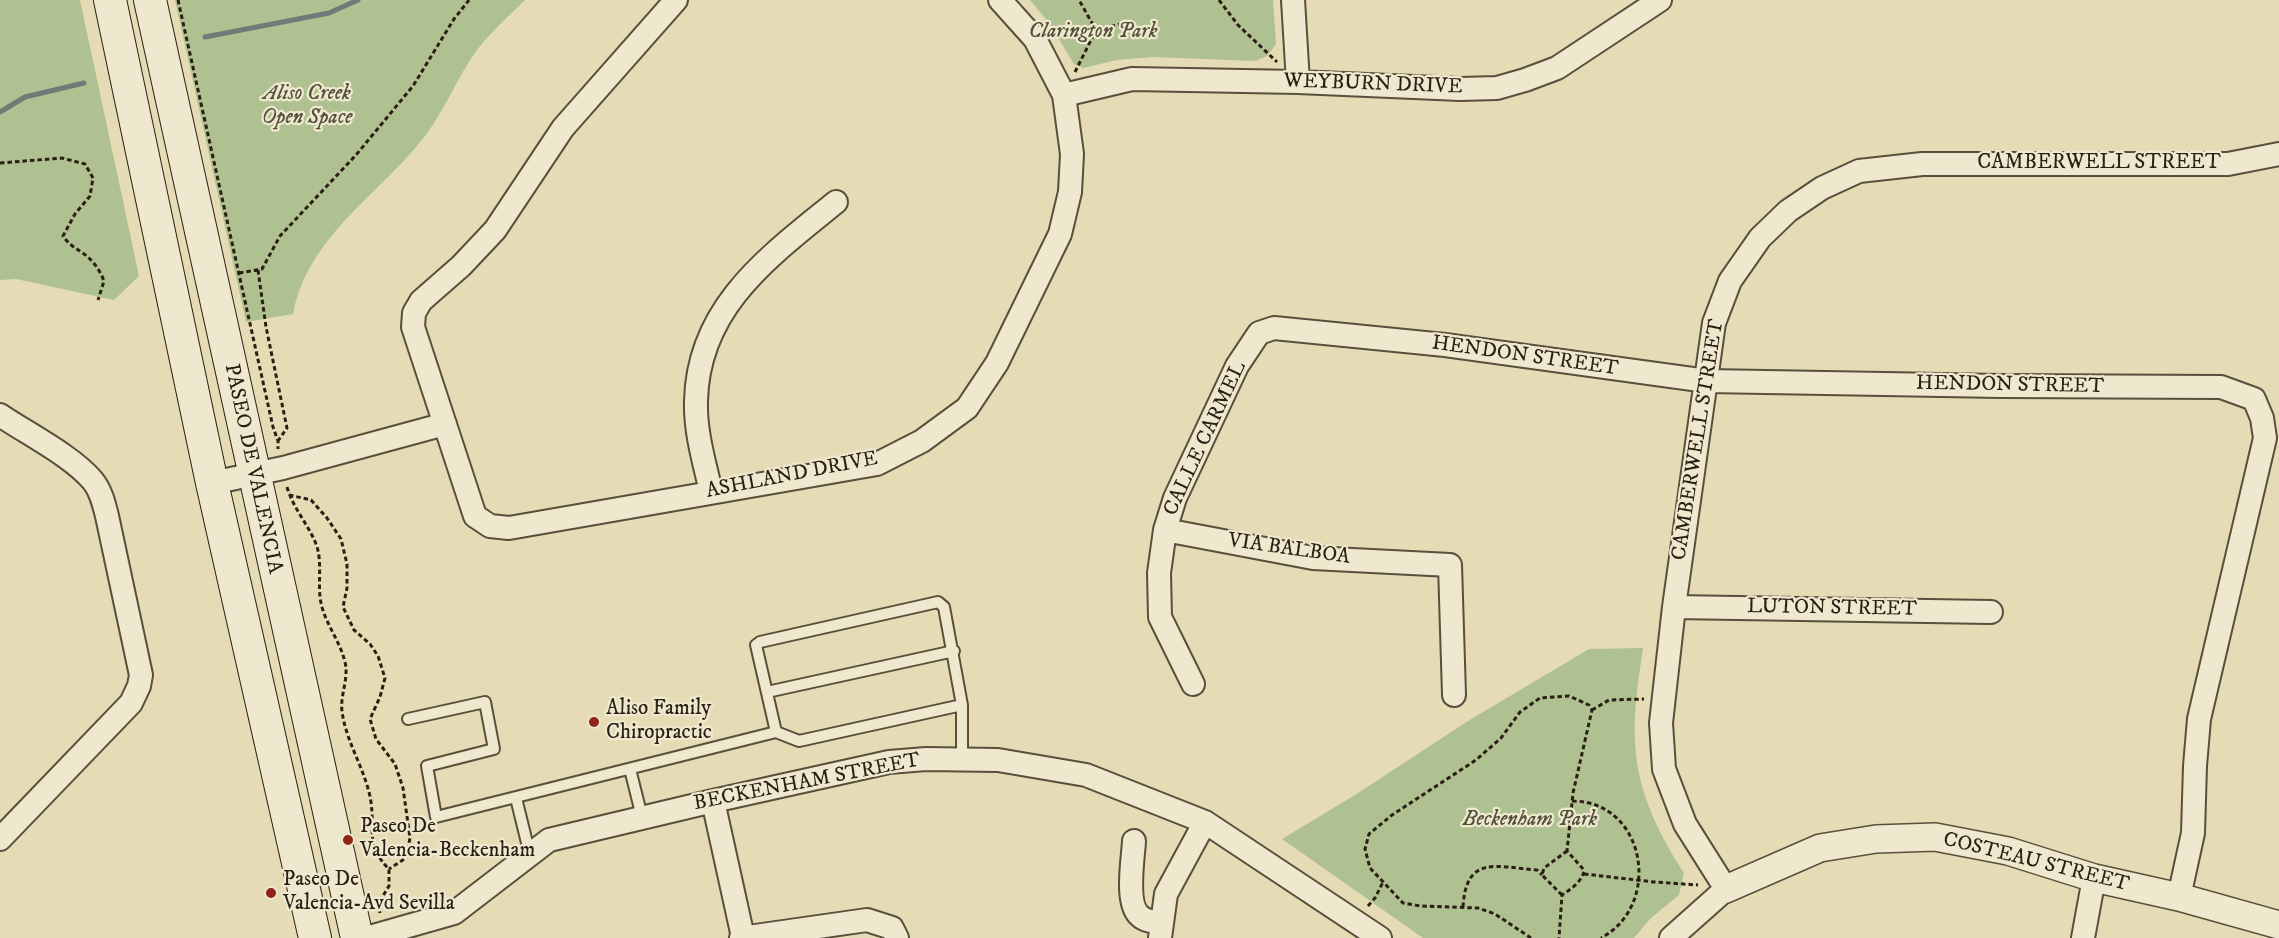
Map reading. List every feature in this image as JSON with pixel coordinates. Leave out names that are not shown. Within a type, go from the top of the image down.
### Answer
[{"type":"main road","name":"PASEO DE VALENCIA","points":[[110,0],[212,483],[315,938]]},
{"type":"main road","name":"PASEO DE VALENCIA","points":[[150,0],[357,938]]},
{"type":"street","name":"ASHLAND DRIVE","points":[[676,0],[563,128],[495,230],[461,266],[421,301],[414,314],[413,327],[475,516],[490,526],[509,528],[711,491],[877,464],[922,441],[967,408],[998,363],[1060,234],[1070,192],[1072,154],[1064,95],[1035,39],[1000,0]]},
{"type":"street","points":[[1293,0],[1298,82]]},
{"type":"street","name":"WEYBURN DRIVE","points":[[1064,95],[1132,79],[1298,82],[1460,89],[1497,88],[1557,68],[1660,0]]},
{"type":"street","name":"CAMBERWELL STREET","points":[[1726,889],[1685,824],[1664,769],[1661,723],[1674,607],[1714,323],[1730,281],[1760,238],[1796,205],[1822,188],[1859,171],[1922,164],[2228,164],[2279,154]]},
{"type":"street","points":[[711,491],[699,438],[696,400],[703,355],[721,312],[747,278],[774,252],[836,202]]},
{"type":"street","name":"HENDON STREET","points":[[1259,333],[1274,328],[1445,345],[1707,381],[2221,387],[2254,399],[2262,418],[2265,438],[2199,719],[2193,833],[2179,897]]},
{"type":"street","name":"CALLE CARMEL","points":[[1193,684],[1160,617],[1159,573],[1165,530],[1174,498],[1237,366],[1259,333]]},
{"type":"street","points":[[0,415],[78,467],[94,482],[107,516],[141,675],[139,686],[131,703],[0,840]]},
{"type":"street","points":[[212,483],[253,475],[445,424]]},
{"type":"street","name":"VIA BALBOA","points":[[1165,530],[1313,558],[1450,565],[1454,695]]},
{"type":"street","name":"LUTON STREET","points":[[1674,607],[1991,612]]},
{"type":"street","name":"BECKENHAM STREET","points":[[366,938],[454,913],[549,840],[889,762],[926,759],[998,760],[1086,775],[1205,822],[1380,938]]},
{"type":"street","points":[[713,801],[742,938],[867,920],[892,928],[897,938]]},
{"type":"street","points":[[1134,842],[1131,897],[1134,909],[1161,931],[1166,894],[1205,822]]},
{"type":"street","name":"COSTEAU STREET","points":[[1726,889],[1820,848],[1876,839],[1935,837],[2008,851],[2094,878],[2179,897],[2279,925]]},
{"type":"street","points":[[2083,938],[2094,878]]},
{"type":"street","points":[[1671,938],[1726,889]]},
{"type":"lane","points":[[776,732],[756,645],[760,642],[938,602],[944,607],[954,651],[962,705],[962,759]]},
{"type":"lane","points":[[767,692],[954,651]]},
{"type":"lane","points":[[408,719],[485,702],[494,749],[427,766],[436,817],[776,732],[799,741],[962,705]]},
{"type":"lane","points":[[630,770],[642,817]]},
{"type":"lane","points":[[516,798],[531,855]]},
{"type":"path","points":[[239,273],[262,269],[280,236],[356,155],[413,86],[454,19],[469,0]]},
{"type":"path","points":[[1219,0],[1246,34],[1298,82]]},
{"type":"path","points":[[1081,1],[1096,30]]},
{"type":"path","points":[[1096,30],[1134,21]]},
{"type":"path","points":[[1064,95],[1096,30]]},
{"type":"path","points":[[0,163],[62,158],[85,164],[93,178],[90,196],[75,214],[63,236],[70,247],[90,259],[100,272],[104,281],[98,300]]},
{"type":"path","points":[[258,270],[266,327],[287,428],[278,441]]},
{"type":"path","points":[[289,495],[311,500],[341,539],[347,564],[347,588],[343,607],[354,630],[370,644],[378,656],[385,678],[380,697],[370,719],[376,739],[395,764],[403,788],[410,838],[406,858],[389,869]]},
{"type":"path","points":[[1531,938],[1495,914],[1478,908],[1419,906],[1402,903],[1370,868],[1365,849],[1369,834],[1392,815],[1476,760],[1501,738],[1520,712],[1540,698],[1569,696],[1588,705],[1592,710]]},
{"type":"path","points":[[1584,874],[1584,870],[1567,851],[1578,765],[1592,710],[1609,699],[1664,699]]},
{"type":"path","points":[[1572,801],[1594,803],[1624,825],[1639,861],[1639,880],[1635,900],[1624,919],[1601,938]]},
{"type":"path","points":[[1542,875],[1544,868],[1567,851]]},
{"type":"path","points":[[1463,907],[1464,889],[1470,876],[1476,870],[1488,865],[1537,870],[1562,895],[1559,938]]},
{"type":"path","points":[[1584,874],[1726,889]]},
{"type":"path","points":[[1562,895],[1574,887],[1584,874]]},
{"type":"path","points":[[1355,922],[1375,898],[1383,882]]},
{"type":"green space","points":[[0,0],[80,0],[139,276],[114,300],[16,279],[0,280]]},
{"type":"green space","name":"Aliso Creek Open Space","points":[[175,0],[525,0],[477,50],[428,132],[410,154],[349,216],[314,260],[302,285],[293,314],[246,322]]},
{"type":"green space","name":"Clarington Park","points":[[1030,0],[1273,0],[1276,44],[1267,56],[1255,61],[1152,57],[1117,60],[1083,68],[1074,64],[1049,23]]},
{"type":"green space","name":"Beckenham Park","points":[[1643,648],[1635,714],[1638,770],[1653,816],[1667,846],[1684,873],[1679,895],[1651,918],[1634,938],[1423,938],[1282,839],[1355,795],[1468,721],[1589,649]]},
{"type":"waterway","points":[[205,37],[329,13],[358,0]]},
{"type":"waterway","points":[[0,112],[25,97],[84,83]]},
{"type":"place","name":"Aliso Family Chiropractic","points":[[594,722]]},
{"type":"place","name":"Paseo De Valencia-Beckenham","points":[[348,840]]},
{"type":"place","name":"Paseo De Valencia-Avd Sevilla","points":[[271,893]]}]
